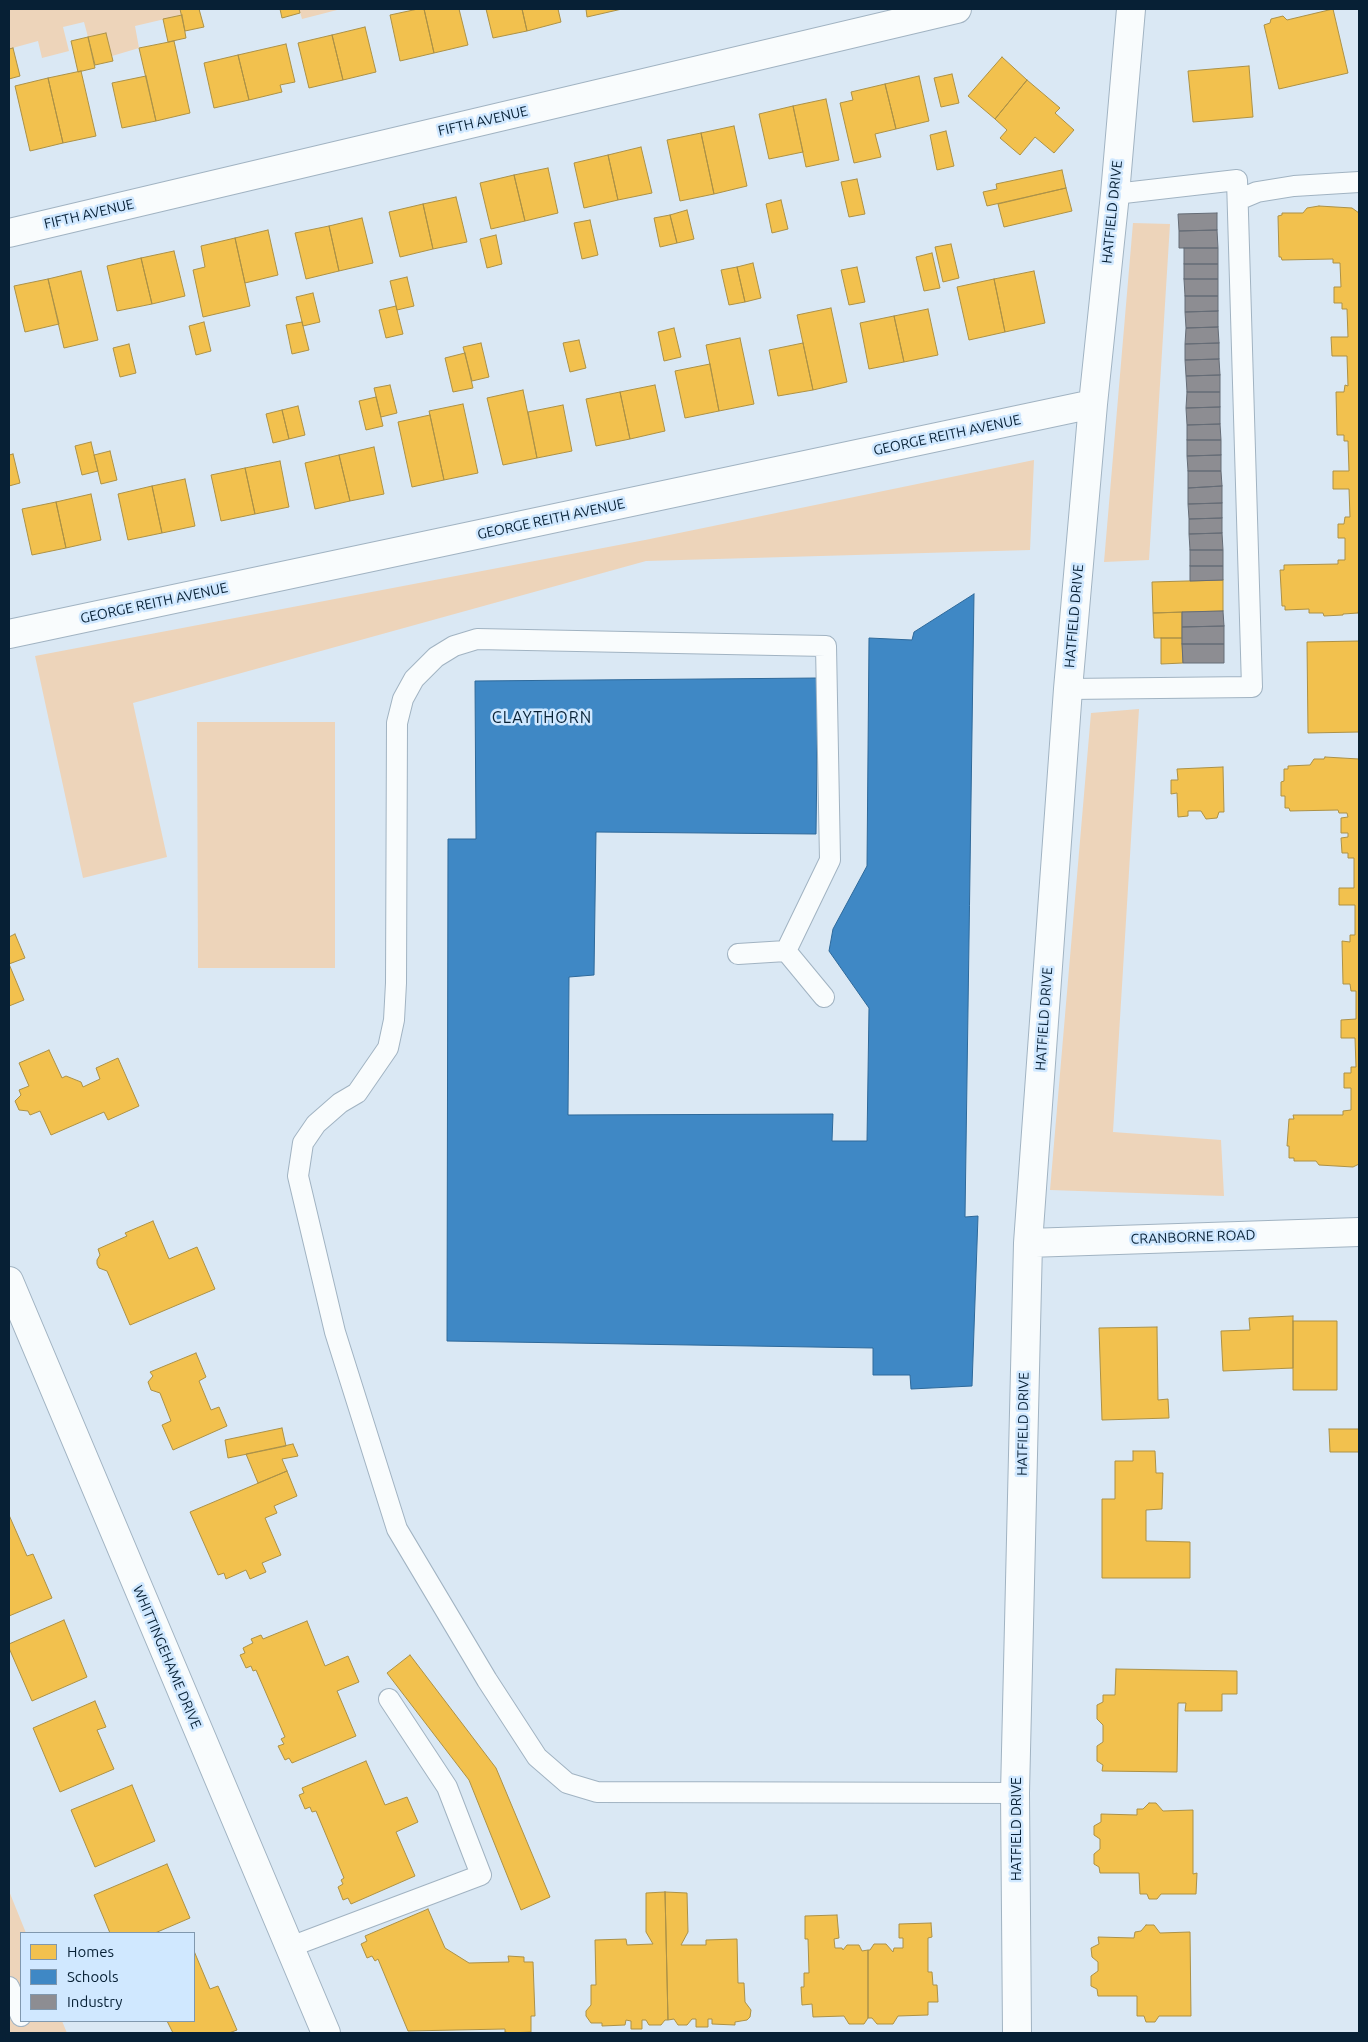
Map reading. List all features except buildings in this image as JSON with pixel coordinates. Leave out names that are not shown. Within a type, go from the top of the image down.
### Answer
[{"type":"street","name":"FIFTH AVENUE","points":[[9,233],[957,9]]},
{"type":"street","name":"HATFIELD DRIVE","points":[[1017,2033],[1015,1793],[1028,1243],[1068,689],[1131,9]]},
{"type":"street","name":"GEORGE REITH AVENUE","points":[[9,634],[1093,404]]},
{"type":"street","name":"CRANBORNE ROAD","points":[[1028,1243],[1359,1232]]},
{"type":"street","name":"WHITTINGEHAME DRIVE","points":[[9,1281],[326,2033]]},
{"type":"lane","points":[[1068,689],[1252,687],[1237,180],[1115,194]]},
{"type":"lane","points":[[1238,200],[1257,192],[1294,186],[1359,182]]},
{"type":"lane","points":[[786,951],[830,860],[826,646],[477,639],[454,646],[436,657],[414,678],[403,699],[397,723],[396,983],[394,1020],[388,1048],[357,1093],[340,1103],[316,1124],[303,1143],[298,1176],[335,1332],[397,1529],[487,1680],[538,1757],[567,1783],[598,1792],[1015,1793]]},
{"type":"lane","points":[[738,954],[786,951]]},
{"type":"lane","points":[[786,951],[824,997]]},
{"type":"lane","points":[[290,1947],[481,1875],[447,1786],[389,1699]]},
{"type":"lane","points":[[9,1987],[20,2014]]},
{"type":"shaded area","points":[[9,9],[180,9],[182,15],[135,26],[139,48],[112,56],[106,33],[88,37],[84,22],[63,27],[69,51],[42,58],[38,41],[9,49]]},
{"type":"shaded area","points":[[299,9],[341,9],[302,19]]},
{"type":"shaded area","points":[[1133,223],[1170,224],[1149,560],[1104,562]]},
{"type":"shaded area","points":[[1034,460],[1030,550],[646,561],[133,703],[167,857],[83,878],[35,656],[645,540]]},
{"type":"shaded area","points":[[1139,709],[1113,1132],[1221,1140],[1224,1196],[1050,1190],[1091,713]]},
{"type":"shaded area","points":[[197,722],[335,722],[335,968],[198,968]]},
{"type":"shaded area","points":[[9,1891],[26,1932],[20,1932],[20,2022],[62,2022],[67,2033],[9,2033]]},
{"type":"district","name":"CLAYTHORN","points":[[542,718]]}]
